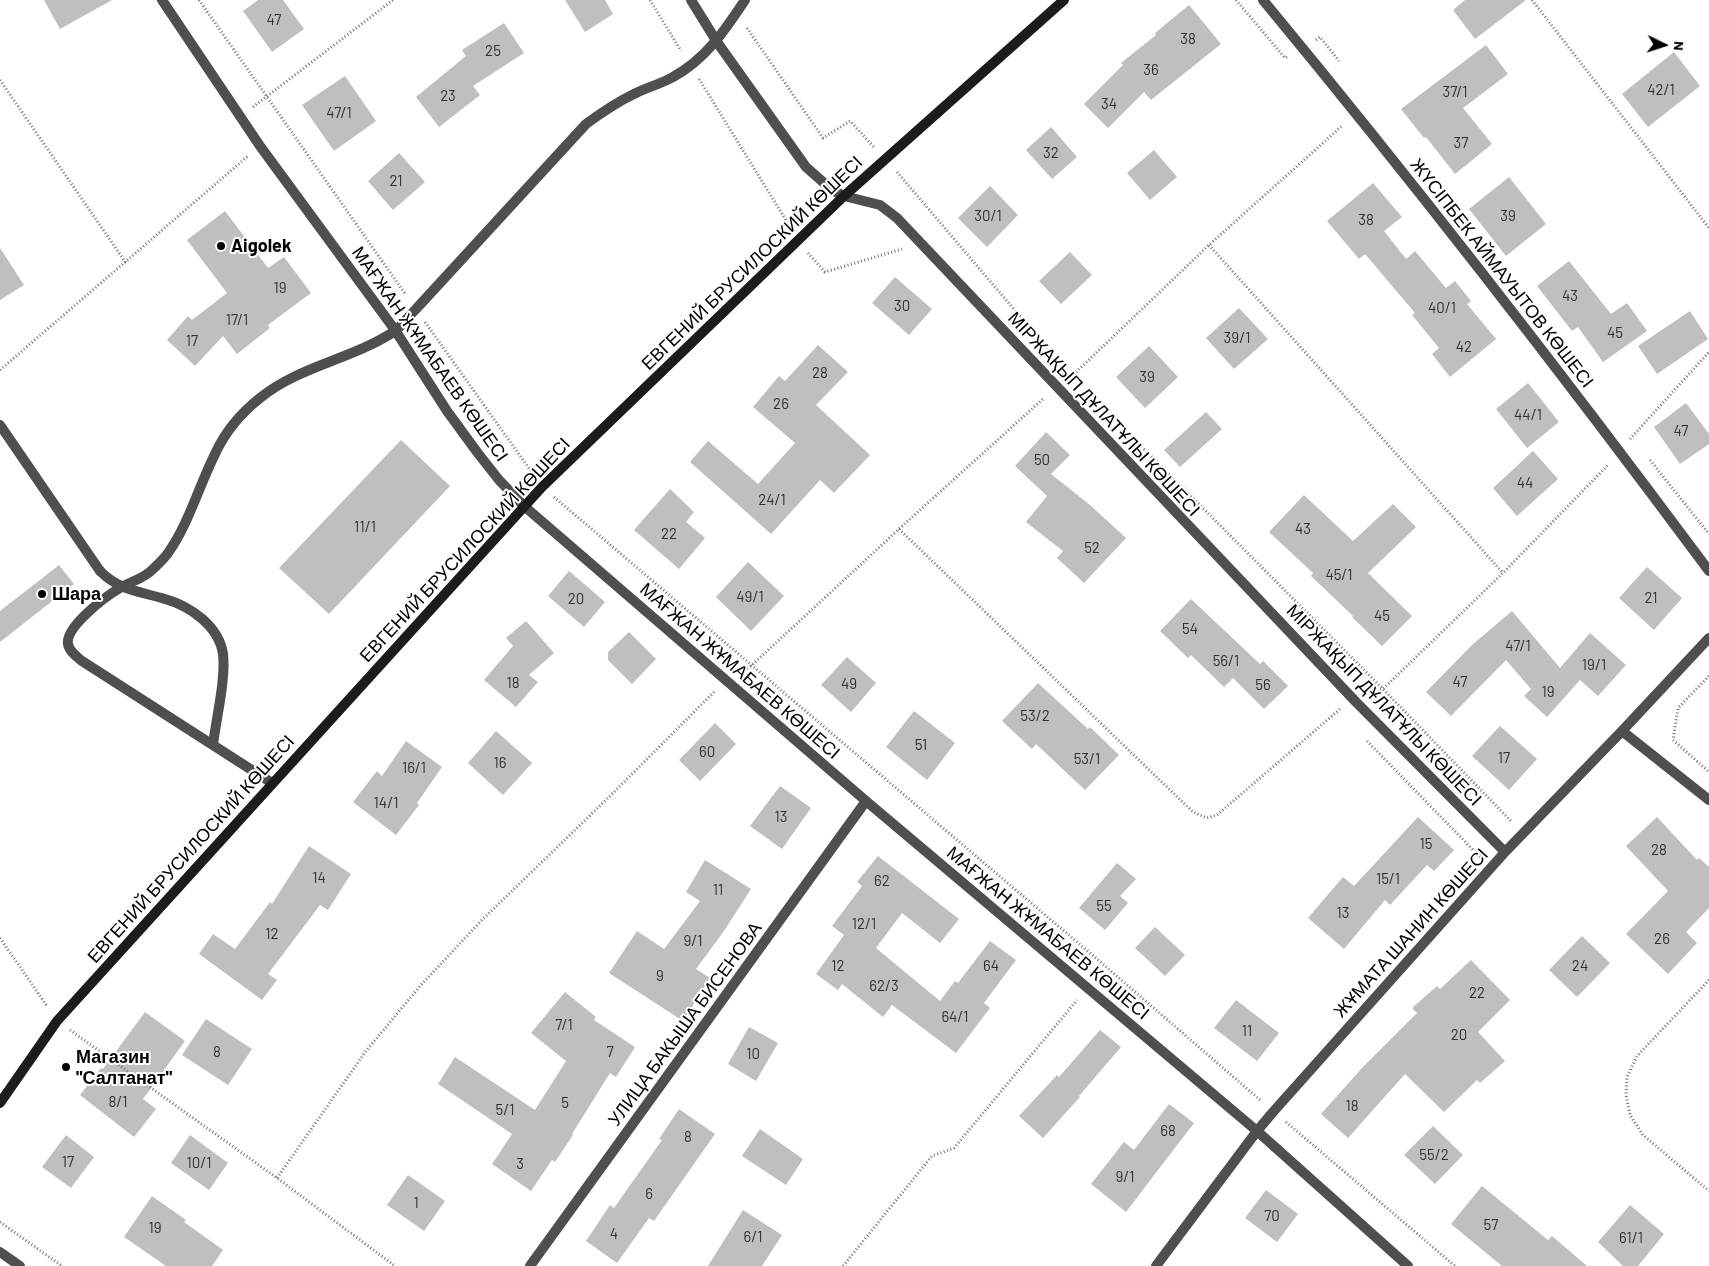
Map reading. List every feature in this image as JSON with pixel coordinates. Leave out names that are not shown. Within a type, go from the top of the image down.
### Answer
[{"type":"main road","name":"ЕВГЕНИЙ БРУСИЛОСКИЙ КӨШЕСІ","points":[[0,1103],[57,1021],[542,487],[844,196],[1064,0]]},
{"type":"street","name":"МАҒЖАН ЖҰМАБАЕВ КӨШЕСІ","points":[[162,0],[260,146],[395,330],[447,411],[499,480],[524,506],[866,800],[1257,1131],[1408,1266]]},
{"type":"street","name":"МІРЖАҚЫП ДҰЛАТҰЛЫ КӨШЕСІ","points":[[690,0],[717,42],[806,167],[832,190],[844,196],[880,205],[889,210],[1356,702],[1505,852]]},
{"type":"street","points":[[272,783],[82,661],[72,652],[68,645],[68,637],[78,623],[107,597],[150,572],[168,554],[184,524],[216,452],[236,420],[242,414],[261,398],[289,380],[365,346],[395,330],[586,124],[611,106],[635,93],[673,77],[691,65],[717,42],[745,0]]},
{"type":"street","name":"ЖҮСІПБЕК АЙМАУЫТОВ КӨШЕСІ","points":[[1263,0],[1356,113],[1621,452],[1709,572]]},
{"type":"street","points":[[0,425],[100,571],[122,587],[181,604],[206,622],[217,638],[223,652],[223,671],[213,745]]},
{"type":"street","name":"ЖҰМАТА ШАНИН КӨШЕСІ","points":[[1156,1266],[1273,1112],[1490,867],[1709,638]]},
{"type":"street","points":[[1622,731],[1709,800]]},
{"type":"street","name":"УЛИЦА БАКЫША БИСЕНОВА","points":[[530,1266],[866,800]]},
{"type":"street","points":[[0,1252],[20,1266]]},
{"type":"path","points":[[199,0],[542,487],[1455,1266]]},
{"type":"path","points":[[240,116],[393,0]]},
{"type":"path","points":[[650,0],[798,240],[824,272],[904,248]]},
{"type":"path","points":[[1532,0],[1709,228]]},
{"type":"path","points":[[736,13],[822,138],[850,121],[885,159],[1052,354]]},
{"type":"path","points":[[0,80],[126,263]]},
{"type":"path","points":[[277,1178],[366,1051],[421,985],[482,920],[726,680],[752,666],[899,529],[1071,376],[1210,245],[1356,113]]},
{"type":"path","points":[[0,370],[260,146]]},
{"type":"path","points":[[1210,245],[1503,573]]},
{"type":"path","points":[[899,529],[1193,812],[1207,818],[1217,815],[1337,710],[1383,689],[1503,573],[1621,452],[1632,436],[1709,352]]},
{"type":"path","points":[[1071,376],[1078,383]]},
{"type":"path","points":[[1037,392],[1044,399]]},
{"type":"path","points":[[1127,432],[1383,689],[1523,834]]},
{"type":"path","points":[[1709,676],[1678,708],[1673,740],[1709,772]]},
{"type":"path","points":[[1337,710],[1344,717]]},
{"type":"path","points":[[1365,739],[1490,867]]},
{"type":"path","points":[[0,938],[57,1021],[277,1178],[395,1266]]},
{"type":"path","points":[[1709,980],[1637,1056],[1628,1077],[1626,1095],[1630,1115],[1643,1135],[1709,1191]]},
{"type":"path","points":[[843,1266],[932,1156],[954,1148],[1087,988]]},
{"type":"path","points":[[0,1222],[62,1266]]},
{"type":"building","points":[[44,0],[112,0],[60,29]]},
{"type":"building","points":[[258,0],[283,0],[304,29],[272,52],[243,11]]},
{"type":"building","points":[[565,0],[605,0],[613,14],[585,32]]},
{"type":"building","points":[[1465,0],[1526,0],[1475,39],[1453,10]]},
{"type":"building","points":[[1189,5],[1221,44],[1151,100],[1144,92],[1108,128],[1084,104],[1123,65],[1121,63]]},
{"type":"building","points":[[504,23],[524,53],[473,86],[480,95],[439,127],[416,97],[466,56],[462,50]]},
{"type":"building","points":[[1486,45],[1508,74],[1463,108],[1492,144],[1455,174],[1401,109]]},
{"type":"building","points":[[1674,52],[1700,86],[1648,127],[1622,94]]},
{"type":"building","points":[[345,76],[376,121],[334,151],[302,105]]},
{"type":"building","points":[[1051,127],[1077,157],[1052,179],[1026,150]]},
{"type":"building","points":[[1154,150],[1177,177],[1150,200],[1127,173]]},
{"type":"building","points":[[399,153],[425,182],[393,210],[368,181]]},
{"type":"building","points":[[1509,177],[1546,224],[1506,256],[1469,209]]},
{"type":"building","points":[[1373,183],[1402,217],[1384,231],[1406,259],[1415,251],[1446,288],[1455,281],[1471,301],[1467,304],[1496,339],[1450,377],[1432,354],[1439,348],[1412,315],[1415,313],[1365,254],[1359,259],[1327,221]]},
{"type":"building","points":[[990,186],[1018,215],[987,247],[958,218]]},
{"type":"building","points":[[225,211],[268,268],[284,257],[311,293],[268,325],[270,328],[237,354],[223,336],[195,366],[167,340],[188,316],[192,320],[227,293],[187,240]]},
{"type":"building","points":[[0,248],[24,285],[0,300]]},
{"type":"building","points":[[1070,252],[1092,275],[1061,304],[1039,281]]},
{"type":"building","points":[[1569,261],[1611,314],[1627,303],[1647,331],[1603,362],[1578,327],[1572,331],[1537,286]]},
{"type":"building","points":[[895,277],[932,309],[909,335],[872,303]]},
{"type":"building","points":[[1239,308],[1268,339],[1234,369],[1206,338]]},
{"type":"building","points":[[1690,311],[1708,339],[1657,374],[1638,346]]},
{"type":"building","points":[[818,345],[848,372],[816,405],[870,455],[834,493],[820,480],[771,534],[690,462],[708,441],[758,484],[795,443],[753,407],[779,376],[785,381]]},
{"type":"building","points":[[1149,346],[1178,377],[1145,408],[1116,377]]},
{"type":"building","points":[[1528,383],[1559,422],[1527,448],[1496,409]]},
{"type":"building","points":[[1686,403],[1709,434],[1709,444],[1680,464],[1654,427]]},
{"type":"building","points":[[1206,412],[1222,429],[1180,467],[1164,450]]},
{"type":"building","points":[[1046,432],[1070,455],[1051,474],[1090,505],[1126,538],[1084,583],[1057,558],[1063,551],[1026,522],[1047,496],[1015,466]]},
{"type":"building","points":[[401,440],[450,486],[329,614],[279,568]]},
{"type":"building","points":[[1533,451],[1558,479],[1517,516],[1493,488]]},
{"type":"building","points":[[670,489],[694,512],[686,522],[705,538],[679,569],[634,530]]},
{"type":"building","points":[[1304,495],[1353,541],[1393,504],[1416,527],[1368,573],[1412,616],[1382,646],[1311,576],[1313,573],[1269,532]]},
{"type":"building","points":[[748,562],[784,596],[751,631],[716,597]]},
{"type":"building","points":[[59,565],[74,584],[0,642],[0,611]]},
{"type":"building","points":[[1647,567],[1682,598],[1654,630],[1619,598]]},
{"type":"building","points":[[569,571],[605,602],[584,627],[548,596]]},
{"type":"building","points":[[1191,599],[1260,664],[1263,661],[1288,686],[1264,709],[1233,678],[1224,687],[1191,655],[1188,658],[1160,631]]},
{"type":"building","points":[[1512,611],[1560,668],[1590,633],[1626,665],[1598,696],[1580,680],[1547,717],[1524,696],[1531,689],[1506,660],[1451,716],[1426,692],[1472,645]]},
{"type":"building","points":[[526,621],[554,653],[529,675],[538,682],[516,707],[484,680],[513,646],[506,638]]},
{"type":"building","points":[[629,632],[656,659],[632,684],[608,660],[608,652]]},
{"type":"building","points":[[847,657],[876,683],[851,712],[821,685]]},
{"type":"building","points":[[1038,683],[1088,729],[1090,727],[1119,755],[1085,790],[1036,744],[1032,749],[1002,721]]},
{"type":"building","points":[[914,711],[955,743],[927,780],[886,747]]},
{"type":"building","points":[[715,723],[736,744],[700,781],[679,760]]},
{"type":"building","points":[[1500,726],[1537,759],[1509,790],[1472,756]]},
{"type":"building","points":[[496,731],[532,763],[503,795],[468,763]]},
{"type":"building","points":[[406,741],[442,767],[417,803],[419,805],[396,835],[353,802],[377,771],[382,776]]},
{"type":"building","points":[[780,786],[811,808],[782,849],[750,826]]},
{"type":"building","points":[[1418,817],[1454,850],[1434,871],[1427,865],[1390,905],[1385,900],[1344,949],[1308,918],[1343,877],[1354,886]]},
{"type":"building","points":[[1657,817],[1697,860],[1699,858],[1709,867],[1709,908],[1686,932],[1697,943],[1668,974],[1626,934],[1668,891],[1626,846]]},
{"type":"building","points":[[309,846],[351,874],[328,910],[320,905],[268,974],[277,980],[262,1000],[199,954],[213,934],[235,949],[270,902],[272,904]]},
{"type":"building","points":[[878,856],[959,919],[940,943],[902,913],[876,948],[940,1001],[955,981],[958,983],[990,941],[1016,960],[984,1003],[990,1008],[956,1053],[892,1005],[883,1017],[842,984],[838,990],[816,974],[844,935],[832,926],[862,886],[857,882]]},
{"type":"building","points":[[705,860],[751,889],[724,931],[696,969],[710,978],[683,1021],[609,973],[637,931],[664,949],[700,901],[686,892]]},
{"type":"building","points":[[1117,863],[1136,879],[1120,896],[1128,903],[1105,930],[1079,908]]},
{"type":"building","points":[[1155,927],[1185,955],[1165,976],[1135,948]]},
{"type":"building","points":[[1582,936],[1610,963],[1577,997],[1549,970]]},
{"type":"building","points":[[1471,960],[1510,1000],[1478,1032],[1505,1061],[1480,1083],[1477,1080],[1444,1112],[1405,1074],[1348,1138],[1321,1114],[1361,1069],[1417,1013],[1412,1008],[1437,986],[1440,989]]},
{"type":"building","points":[[565,992],[596,1017],[594,1020],[635,1047],[616,1077],[610,1073],[555,1162],[552,1160],[531,1191],[492,1164],[512,1134],[438,1084],[455,1057],[535,1110],[566,1061],[531,1033]]},
{"type":"building","points":[[1236,1000],[1279,1033],[1257,1061],[1214,1028]]},
{"type":"building","points":[[145,1012],[185,1041],[143,1099],[156,1109],[134,1137],[80,1095],[101,1068],[103,1069]]},
{"type":"building","points":[[206,1019],[252,1049],[228,1085],[182,1055]]},
{"type":"building","points":[[749,1027],[778,1043],[756,1081],[728,1064]]},
{"type":"building","points":[[1100,1030],[1121,1047],[1043,1138],[1019,1116],[1057,1075],[1059,1077]]},
{"type":"building","points":[[1169,1104],[1194,1123],[1126,1212],[1091,1184],[1124,1142],[1134,1150]]},
{"type":"building","points":[[679,1109],[715,1134],[654,1221],[649,1218],[617,1263],[586,1241],[610,1205],[614,1208],[662,1140],[659,1139]]},
{"type":"building","points":[[1433,1126],[1463,1155],[1435,1184],[1404,1155]]},
{"type":"building","points":[[760,1129],[803,1159],[786,1185],[742,1156]]},
{"type":"building","points":[[66,1135],[94,1157],[71,1188],[42,1167]]},
{"type":"building","points":[[190,1135],[228,1163],[209,1190],[171,1163]]},
{"type":"building","points":[[408,1175],[445,1201],[424,1231],[387,1205]]},
{"type":"building","points":[[1482,1186],[1548,1240],[1552,1236],[1587,1266],[1502,1266],[1451,1224]]},
{"type":"building","points":[[1266,1190],[1298,1214],[1277,1242],[1245,1218]]},
{"type":"building","points":[[152,1196],[223,1250],[212,1266],[166,1266],[124,1237]]},
{"type":"building","points":[[1630,1205],[1664,1234],[1638,1266],[1623,1266],[1598,1242]]},
{"type":"building","points":[[743,1210],[782,1235],[762,1266],[708,1266]]},
{"type":"place","name":"Aigolek","points":[[221,246]]},
{"type":"place","name":"Шара","points":[[42,594]]},
{"type":"place","name":"Магазин \"Салтанат\"","points":[[66,1067]]}]
